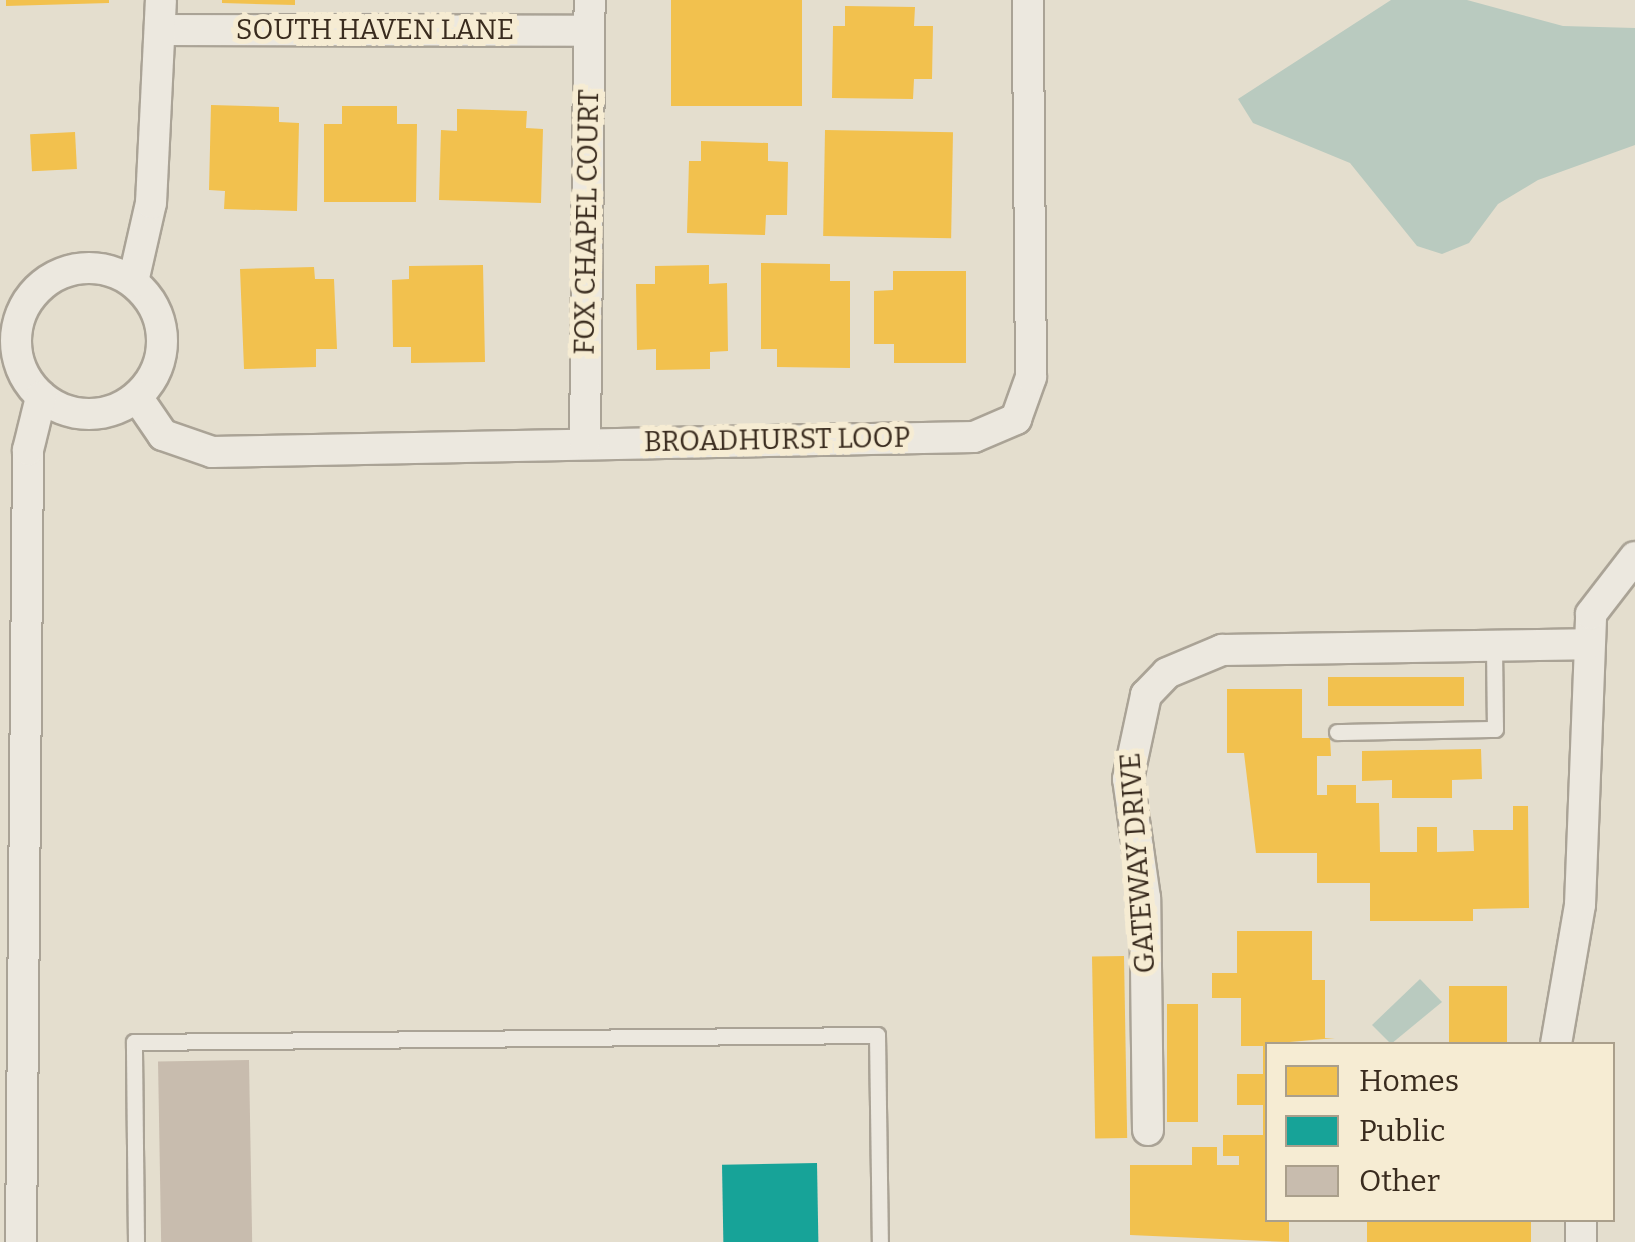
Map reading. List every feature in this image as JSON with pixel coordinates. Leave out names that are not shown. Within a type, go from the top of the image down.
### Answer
[{"type":"street","name":"FOX CHAPEL COURT","points":[[584,443],[590,0]]},
{"type":"street","name":"BROADHURST LOOP","points":[[138,397],[163,435],[212,452],[974,437],[1016,420],[1030,377],[1028,0]]},
{"type":"street","name":"SOUTH HAVEN LANE","points":[[161,15],[589,31]]},
{"type":"street","points":[[133,282],[151,203],[161,15]]},
{"type":"street","points":[[86,268],[133,282],[151,301],[162,352],[138,397],[89,415],[41,397],[16,354],[16,330],[40,286],[86,268]]},
{"type":"street","points":[[21,1242],[28,450],[41,397]]},
{"type":"street","points":[[1556,1042],[1580,905],[1586,644],[1591,614],[1635,557]]},
{"type":"street","name":"GATEWAY DRIVE","points":[[1148,1130],[1145,898],[1128,779],[1134,716],[1146,694],[1166,673],[1222,650],[1586,644]]},
{"type":"lane","points":[[1338,732],[1495,729],[1494,646]]},
{"type":"lane","points":[[136,1242],[134,1042],[858,1035],[877,1035],[880,1242]]},
{"type":"shaded area","points":[[1391,0],[1467,0],[1563,26],[1635,28],[1635,145],[1538,180],[1498,204],[1469,243],[1442,254],[1417,246],[1350,163],[1253,123],[1238,99]]},
{"type":"shaded area","points":[[1420,979],[1442,1002],[1393,1042],[1372,1025]]},
{"type":"building: Homes","points":[[6,0],[109,0],[109,3],[6,6]]},
{"type":"building: Homes","points":[[295,0],[295,5],[222,3]]},
{"type":"building: Homes","points":[[671,0],[802,0],[802,106],[671,106]]},
{"type":"building: Homes","points":[[845,6],[915,7],[914,26],[933,26],[932,79],[914,79],[913,99],[832,98],[833,26],[845,26]]},
{"type":"building: Homes","points":[[211,105],[279,107],[279,122],[299,123],[297,211],[224,209],[225,191],[209,190]]},
{"type":"building: Homes","points":[[342,106],[397,106],[397,124],[417,124],[416,202],[324,202],[324,124],[342,124]]},
{"type":"building: Homes","points":[[457,109],[527,111],[526,128],[543,129],[541,203],[439,200],[441,130],[457,131]]},
{"type":"building: Homes","points":[[825,130],[953,132],[951,238],[823,236]]},
{"type":"building: Homes","points":[[75,132],[77,169],[32,171],[30,134]]},
{"type":"building: Homes","points":[[701,141],[768,143],[768,161],[788,162],[787,215],[766,215],[765,235],[687,233],[689,161],[701,161]]},
{"type":"building: Homes","points":[[761,263],[830,264],[830,281],[850,281],[850,368],[777,367],[777,349],[761,349]]},
{"type":"building: Homes","points":[[483,265],[485,362],[411,363],[411,347],[393,347],[392,280],[409,279],[409,266]]},
{"type":"building: Homes","points":[[709,265],[709,284],[727,283],[728,351],[710,352],[710,369],[656,370],[656,349],[637,350],[636,284],[655,284],[655,266]]},
{"type":"building: Homes","points":[[314,267],[315,279],[334,279],[337,349],[316,349],[316,367],[244,369],[240,269]]},
{"type":"building: Homes","points":[[893,271],[966,271],[966,363],[894,363],[894,344],[874,344],[874,291],[893,290]]},
{"type":"building: Homes","points":[[1328,677],[1464,677],[1464,706],[1328,706]]},
{"type":"building: Homes","points":[[1227,689],[1302,689],[1302,738],[1330,738],[1331,756],[1317,756],[1317,795],[1327,795],[1327,785],[1356,785],[1356,803],[1379,803],[1380,852],[1417,852],[1417,827],[1437,827],[1437,852],[1474,851],[1473,830],[1513,830],[1513,806],[1528,806],[1529,908],[1473,909],[1473,921],[1370,921],[1370,883],[1317,883],[1317,853],[1256,853],[1244,753],[1227,753]]},
{"type":"building: Homes","points":[[1481,749],[1482,779],[1452,780],[1452,798],[1392,798],[1392,780],[1362,781],[1362,751]]},
{"type":"building: Homes","points":[[1237,931],[1312,931],[1312,980],[1325,980],[1325,1038],[1335,1038],[1265,1042],[1265,1222],[1289,1222],[1289,1242],[1130,1235],[1130,1165],[1192,1165],[1192,1147],[1217,1147],[1217,1165],[1239,1165],[1239,1156],[1223,1156],[1223,1135],[1263,1135],[1263,1105],[1237,1105],[1237,1074],[1263,1074],[1263,1046],[1241,1046],[1241,998],[1212,998],[1212,973],[1237,973]]},
{"type":"building: Homes","points":[[1124,956],[1127,1138],[1095,1139],[1092,957]]},
{"type":"building: Homes","points":[[1449,986],[1507,986],[1507,1042],[1449,1042]]},
{"type":"building: Homes","points":[[1167,1004],[1198,1004],[1198,1122],[1167,1122]]},
{"type":"building: Homes","points":[[1367,1222],[1531,1222],[1531,1242],[1367,1242]]},
{"type":"building: Public","points":[[817,1163],[818,1242],[723,1242],[722,1165]]},
{"type":"building: Other","points":[[249,1060],[252,1242],[161,1242],[158,1062]]}]
